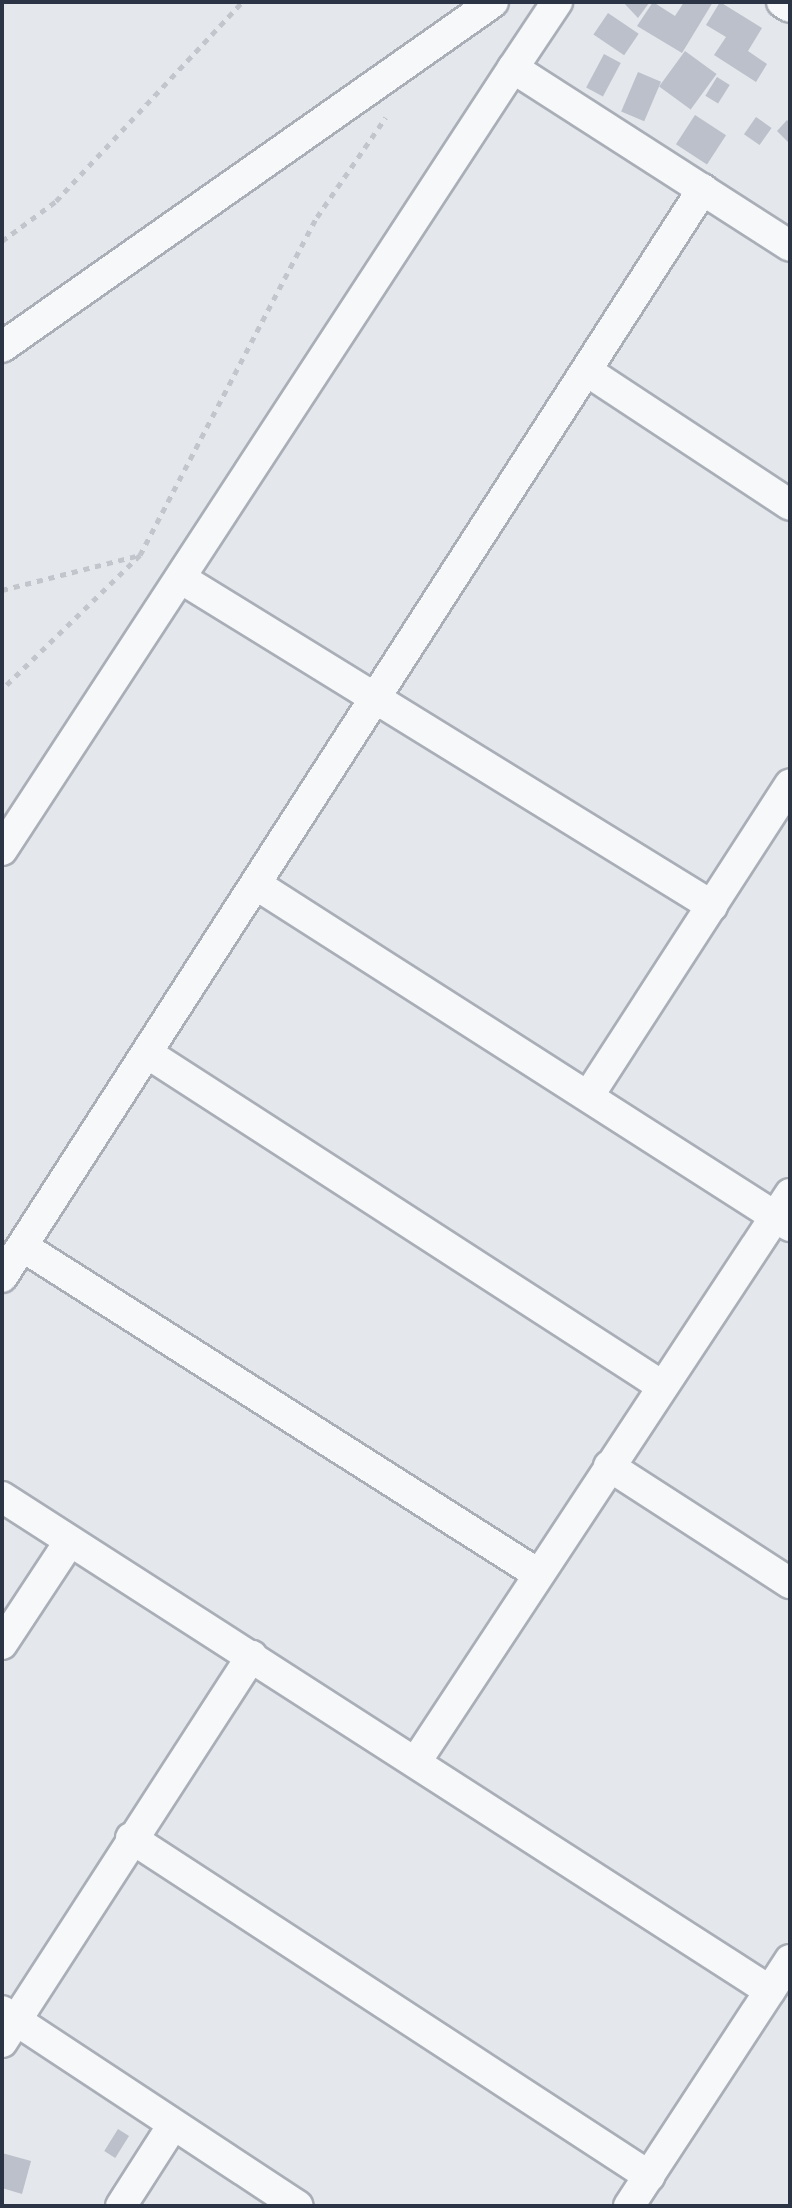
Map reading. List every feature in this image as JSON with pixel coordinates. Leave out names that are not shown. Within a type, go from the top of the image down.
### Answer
[{"type":"street","points":[[2,347],[493,2]]},
{"type":"street","points":[[2,850],[557,2]]},
{"type":"street","points":[[782,2],[790,7]]},
{"type":"street","points":[[513,68],[790,246]]},
{"type":"street","points":[[2,1277],[703,189]]},
{"type":"street","points":[[587,371],[790,505]]},
{"type":"street","points":[[182,579],[712,906]]},
{"type":"street","points":[[589,1095],[790,784]]},
{"type":"street","points":[[257,885],[589,1095],[785,1212],[662,1386],[417,1760]]},
{"type":"street","points":[[147,1053],[662,1386]]},
{"type":"street","points":[[22,1246],[538,1574]]},
{"type":"street","points":[[609,1466],[790,1583]]},
{"type":"street","points":[[2,1497],[417,1760],[770,1991]]},
{"type":"street","points":[[2,1644],[70,1541]]},
{"type":"street","points":[[252,1656],[7,2024],[298,2206]]},
{"type":"street","points":[[131,1838],[649,2176]]},
{"type":"street","points":[[629,2206],[790,1960]]},
{"type":"street","points":[[121,2206],[173,2125]]},
{"type":"path","points":[[2,241],[56,201],[242,2]]},
{"type":"path","points":[[2,689],[140,555],[317,217],[389,112]]},
{"type":"path","points":[[2,590],[140,555]]},
{"type":"building","points":[[623,2],[648,2],[649,3],[638,18]]},
{"type":"building","points":[[653,2],[675,16],[684,2],[713,2],[682,53],[637,26]]},
{"type":"building","points":[[720,2],[762,28],[748,51],[767,64],[756,82],[714,55],[726,37],[706,25]]},
{"type":"building","points":[[608,13],[639,34],[624,55],[593,35]]},
{"type":"building","points":[[685,51],[717,74],[691,110],[659,87]]},
{"type":"building","points":[[604,54],[621,63],[603,96],[586,88]]},
{"type":"building","points":[[638,72],[661,82],[644,121],[621,112]]},
{"type":"building","points":[[717,77],[730,85],[718,104],[705,96]]},
{"type":"building","points":[[695,115],[726,135],[707,165],[676,144]]},
{"type":"building","points":[[756,117],[772,128],[760,145],[744,134]]},
{"type":"building","points":[[787,120],[790,123],[790,144],[777,131]]},
{"type":"building","points":[[118,2129],[129,2136],[115,2158],[104,2151]]},
{"type":"building","points":[[2,2153],[31,2161],[22,2194],[2,2188]]}]
